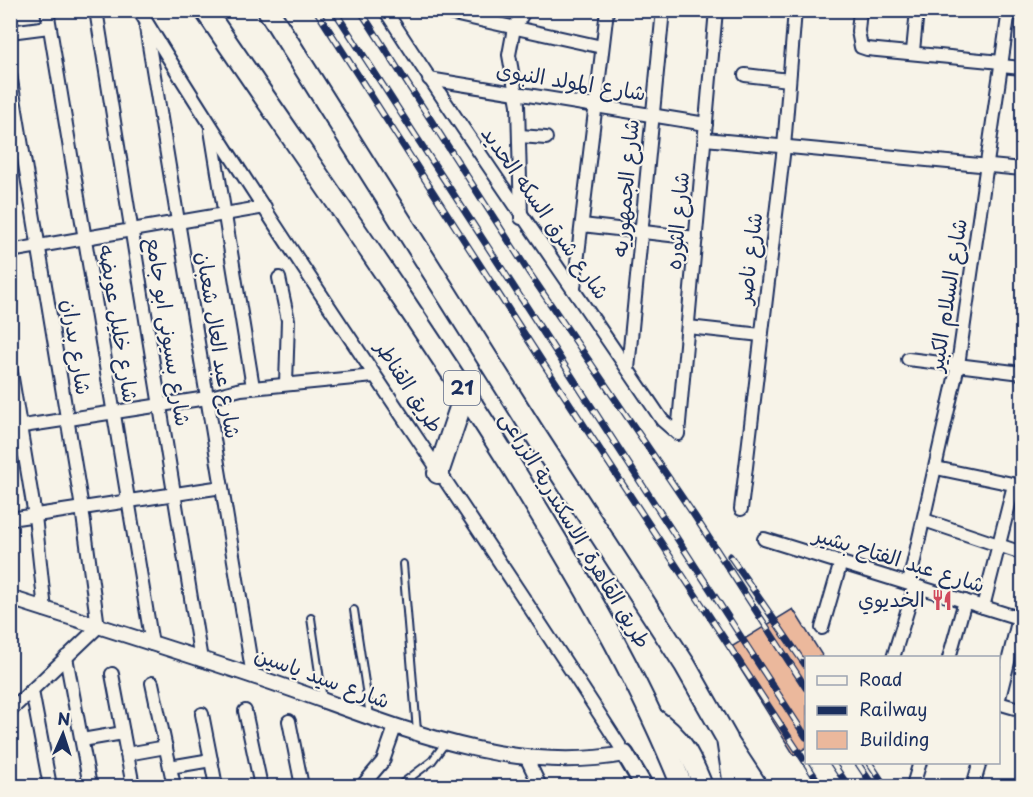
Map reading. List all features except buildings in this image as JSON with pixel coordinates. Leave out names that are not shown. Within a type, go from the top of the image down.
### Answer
[{"type":"highway","name":"طريق القاهرة, الاسكندرية الزراعى","points":[[205,10],[465,393],[579,575],[618,644],[682,786]]},
{"type":"highway","name":"طريق القاهرة, الاسكندرية الزراعى","points":[[268,10],[533,431],[656,619],[727,739],[734,786]]},
{"type":"highway","points":[[438,473],[465,393]]},
{"type":"main road","points":[[652,716],[681,740],[691,754],[703,786]]},
{"type":"main road","points":[[727,739],[758,786]]},
{"type":"main road","name":"طريق القناطر","points":[[625,754],[644,786]]},
{"type":"street","name":"شارع خليل عويضه","points":[[47,10],[152,644]]},
{"type":"street","name":"شارع بسيونى ابو جامع","points":[[96,10],[201,660]]},
{"type":"street","name":"شارع شرق السكه الحديد","points":[[385,10],[522,218],[574,288],[666,425],[678,434]]},
{"type":"street","points":[[435,10],[482,16],[514,28],[602,47]]},
{"type":"street","points":[[522,218],[516,93],[510,70],[514,28],[525,10]]},
{"type":"street","points":[[574,288],[607,10]]},
{"type":"street","name":"شارع الجمهوريه","points":[[628,369],[663,10]]},
{"type":"street","name":"شارع الثوره","points":[[678,434],[716,10]]},
{"type":"street","name":"شارع ناصر","points":[[741,509],[784,147],[795,10]]},
{"type":"street","points":[[860,10],[858,41],[861,47],[913,51],[1023,68]]},
{"type":"street","points":[[913,51],[917,10]]},
{"type":"street","name":"شارع السلام الكبير","points":[[893,656],[912,584],[958,365],[1009,10]]},
{"type":"street","name":"طريق القناطر","points":[[142,15],[210,126],[438,473],[552,638],[625,754]]},
{"type":"street","name":"شارع عبد العال شعبان","points":[[142,15],[253,676]]},
{"type":"street","points":[[10,32],[49,27]]},
{"type":"street","name":"شارع بدران","points":[[10,74],[14,110],[68,420],[98,627]]},
{"type":"street","points":[[745,75],[789,80]]},
{"type":"street","name":"شارع المولد النبوى","points":[[429,79],[706,124]]},
{"type":"street","points":[[210,126],[253,387]]},
{"type":"street","points":[[519,136],[546,138]]},
{"type":"street","points":[[705,139],[1023,169]]},
{"type":"street","points":[[10,251],[265,207]]},
{"type":"street","points":[[582,225],[696,238]]},
{"type":"street","points":[[279,278],[288,313],[286,384]]},
{"type":"street","points":[[688,327],[761,335]]},
{"type":"street","points":[[908,359],[1023,373]]},
{"type":"street","points":[[11,373],[16,427],[34,516],[45,609]]},
{"type":"street","points":[[16,427],[207,398],[253,387],[374,376]]},
{"type":"street","points":[[936,468],[1018,486],[999,545],[983,607]]},
{"type":"street","points":[[10,519],[222,487]]},
{"type":"street","points":[[924,520],[1023,553]]},
{"type":"street","name":"شارع عبد الفتاح بشير","points":[[764,539],[1021,619]]},
{"type":"street","points":[[822,628],[842,562]]},
{"type":"street","name":"شارع سيد ياسين","points":[[10,598],[253,676],[395,727],[481,751],[527,759],[586,760],[625,754]]},
{"type":"street","points":[[949,656],[965,602]]},
{"type":"street","points":[[1000,698],[1021,619]]},
{"type":"street","points":[[10,711],[98,627]]},
{"type":"street","points":[[66,657],[90,786]]},
{"type":"street","points":[[112,674],[133,786]]},
{"type":"street","points":[[152,683],[174,786]]},
{"type":"street","points":[[32,691],[50,786]]},
{"type":"street","points":[[1000,702],[1023,710]]},
{"type":"street","points":[[245,711],[261,786]]},
{"type":"street","points":[[202,714],[216,786]]},
{"type":"street","points":[[289,721],[302,786]]},
{"type":"street","points":[[362,786],[382,761],[395,727]]},
{"type":"street","points":[[82,740],[123,732]]},
{"type":"street","points":[[127,754],[166,747]]},
{"type":"street","points":[[527,759],[540,786]]},
{"type":"street","points":[[170,767],[211,760]]},
{"type":"street","points":[[914,782],[919,764]]},
{"type":"street","points":[[973,786],[979,764]]},
{"type":"lane","points":[[403,564],[417,733]]},
{"type":"lane","points":[[354,610],[370,718]]},
{"type":"lane","points":[[311,618],[323,701]]},
{"type":"lane","points":[[399,786],[432,761],[447,741]]},
{"type":"railway","points":[[316,10],[543,363],[805,762]]},
{"type":"railway","points":[[334,10],[805,735]]},
{"type":"railway","points":[[360,10],[530,274],[694,515],[805,686]]},
{"type":"railway","points":[[730,556],[805,665]]},
{"type":"railway","points":[[807,764],[821,786]]},
{"type":"railway","points":[[833,764],[848,786]]},
{"type":"railway","points":[[858,764],[873,786]]},
{"type":"railway","points":[[870,764],[885,786]]},
{"type":"place","name":"الخديوي","points":[[942,600]]}]
